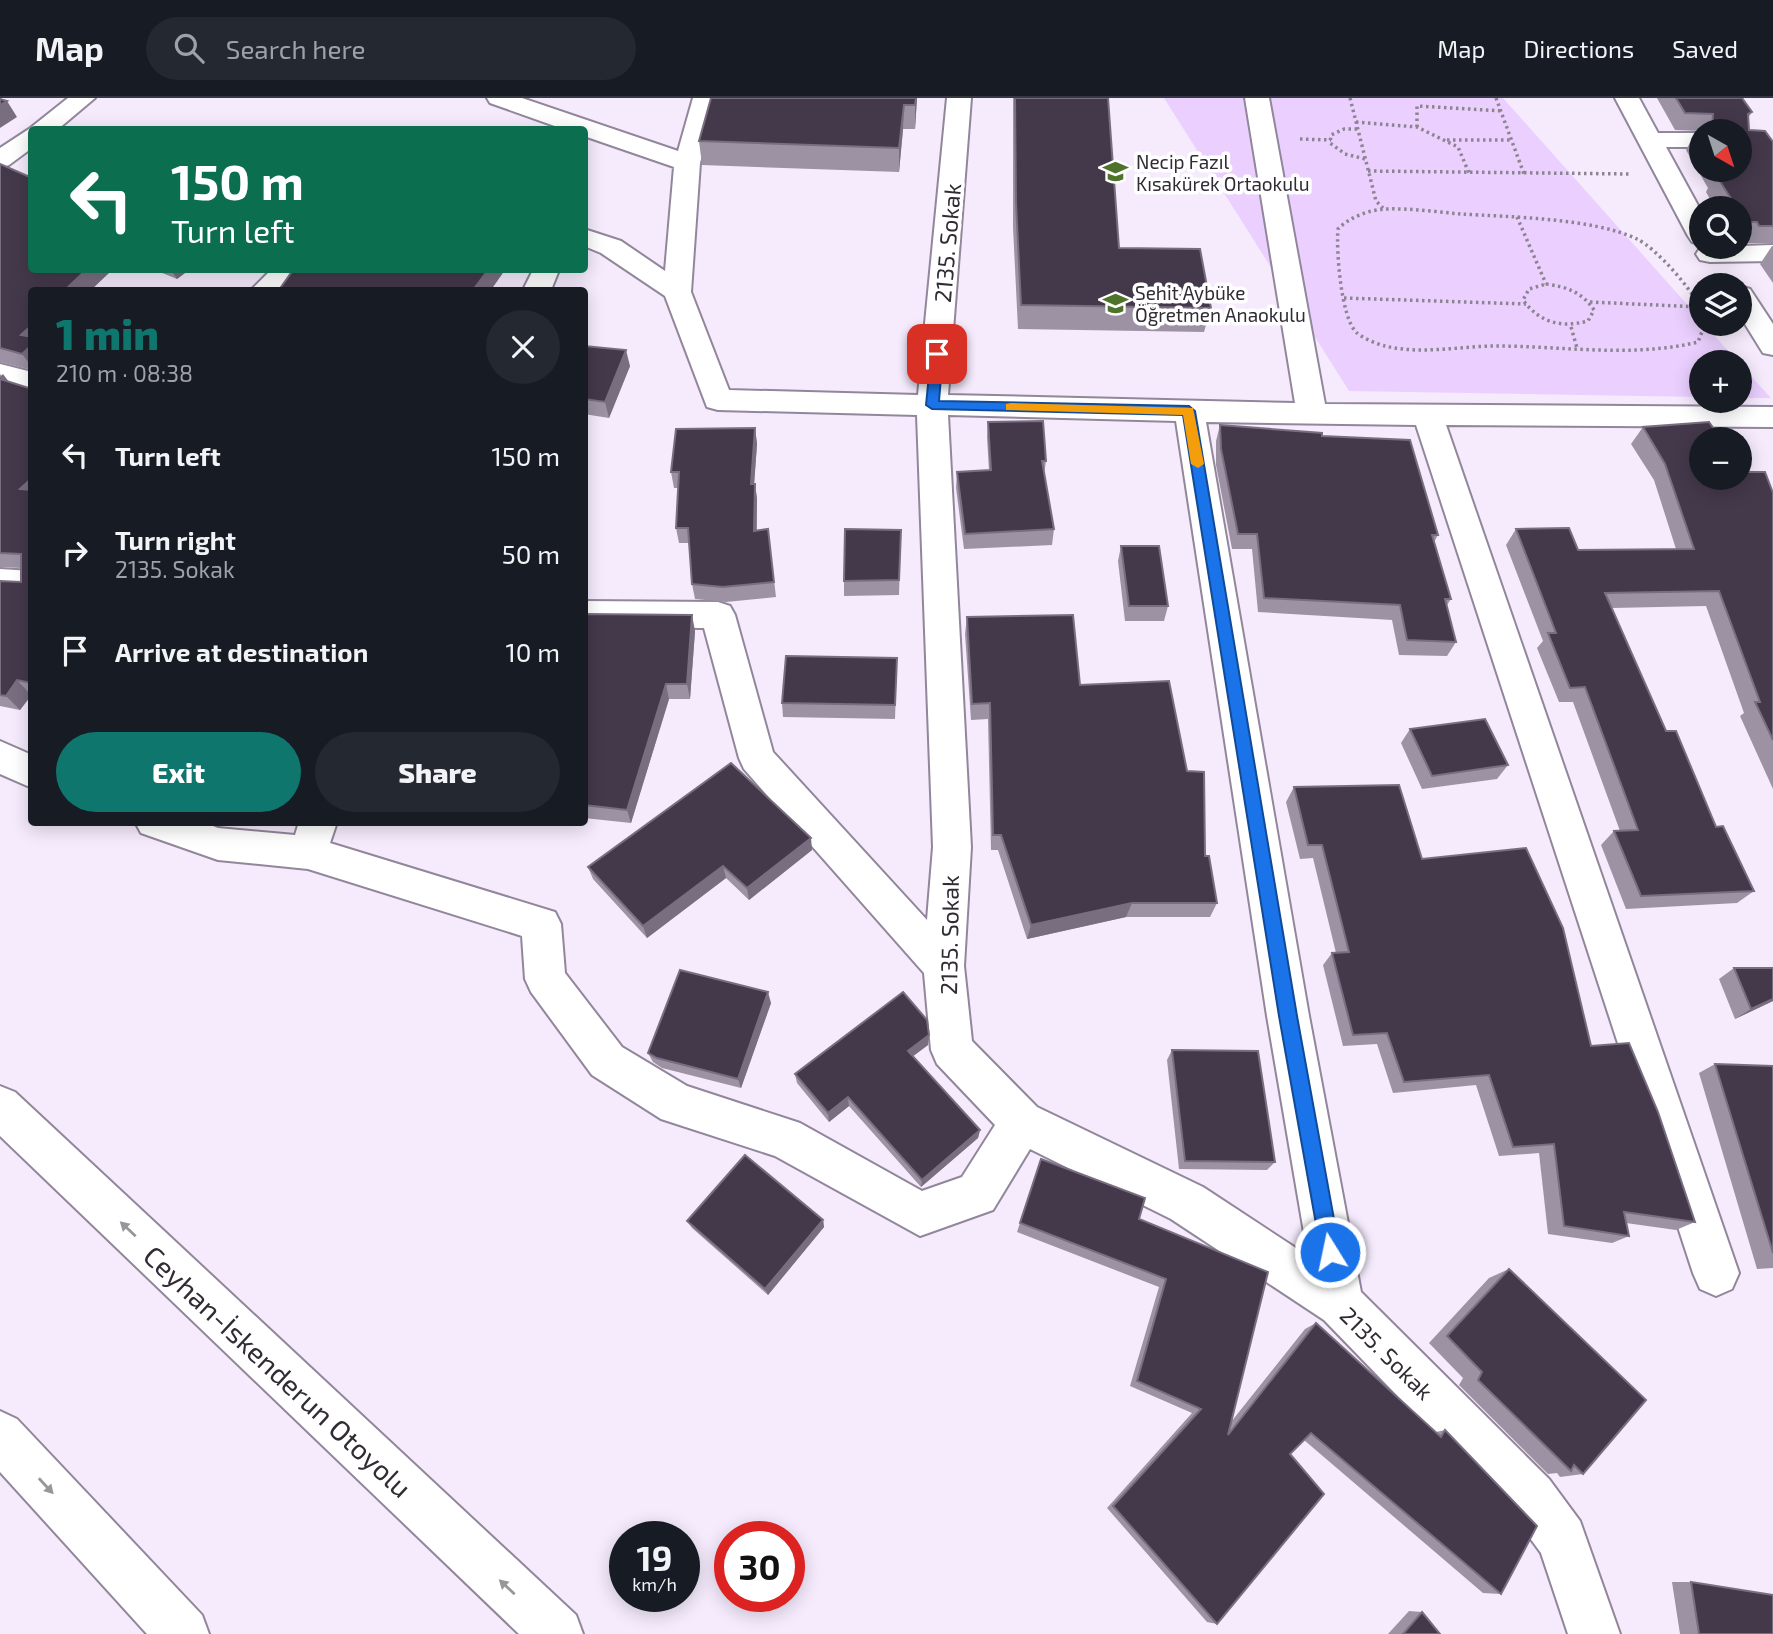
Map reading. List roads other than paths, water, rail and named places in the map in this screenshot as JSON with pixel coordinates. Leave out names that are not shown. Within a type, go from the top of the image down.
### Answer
[{"type":"main road","points":[[46,126],[83,98]]},
{"type":"main road","points":[[499,98],[580,126]]},
{"type":"main road","points":[[705,98],[687,163],[677,292],[718,400],[1312,414],[1773,417]]},
{"type":"main road","name":"2135. Sokak","points":[[960,98],[932,405],[952,847],[944,966],[952,1050],[1022,1122],[1187,1203],[1340,1304],[1531,1497],[1562,1539],[1594,1634]]},
{"type":"main road","points":[[1257,98],[1312,414]]},
{"type":"main road","points":[[1627,98],[1689,214]]},
{"type":"main road","points":[[588,129],[687,163]]},
{"type":"main road","points":[[0,160],[28,139]]},
{"type":"main road","points":[[1649,140],[1689,140]]},
{"type":"main road","points":[[588,238],[611,247],[677,292]]},
{"type":"main road","points":[[1752,250],[1773,253]]},
{"type":"main road","points":[[268,287],[284,273]]},
{"type":"main road","points":[[1752,314],[1773,346]]},
{"type":"main road","points":[[0,374],[28,381]]},
{"type":"main road","points":[[1189,411],[1288,1016],[1340,1304]]},
{"type":"main road","points":[[1427,413],[1716,1273]]},
{"type":"main road","points":[[588,614],[718,615],[757,758],[944,966]]},
{"type":"main road","points":[[0,756],[28,771]]},
{"type":"main road","points":[[165,826],[218,845],[313,838],[541,924],[545,979],[607,1061],[676,1104],[785,1138],[920,1214],[977,1194],[1022,1122]]},
{"type":"main road","name":"Ceyhan-İskenderun Otoyolu","points":[[0,1107],[557,1634]]},
{"type":"main road","points":[[0,1436],[183,1634]]},
{"type":"place","name":"Necip Fazıl Kısakürek Ortaokulu","points":[[1116,172]]},
{"type":"place","name":"Şehit Aybüke Öğretmen Anaokulu","points":[[1115,303]]}]
